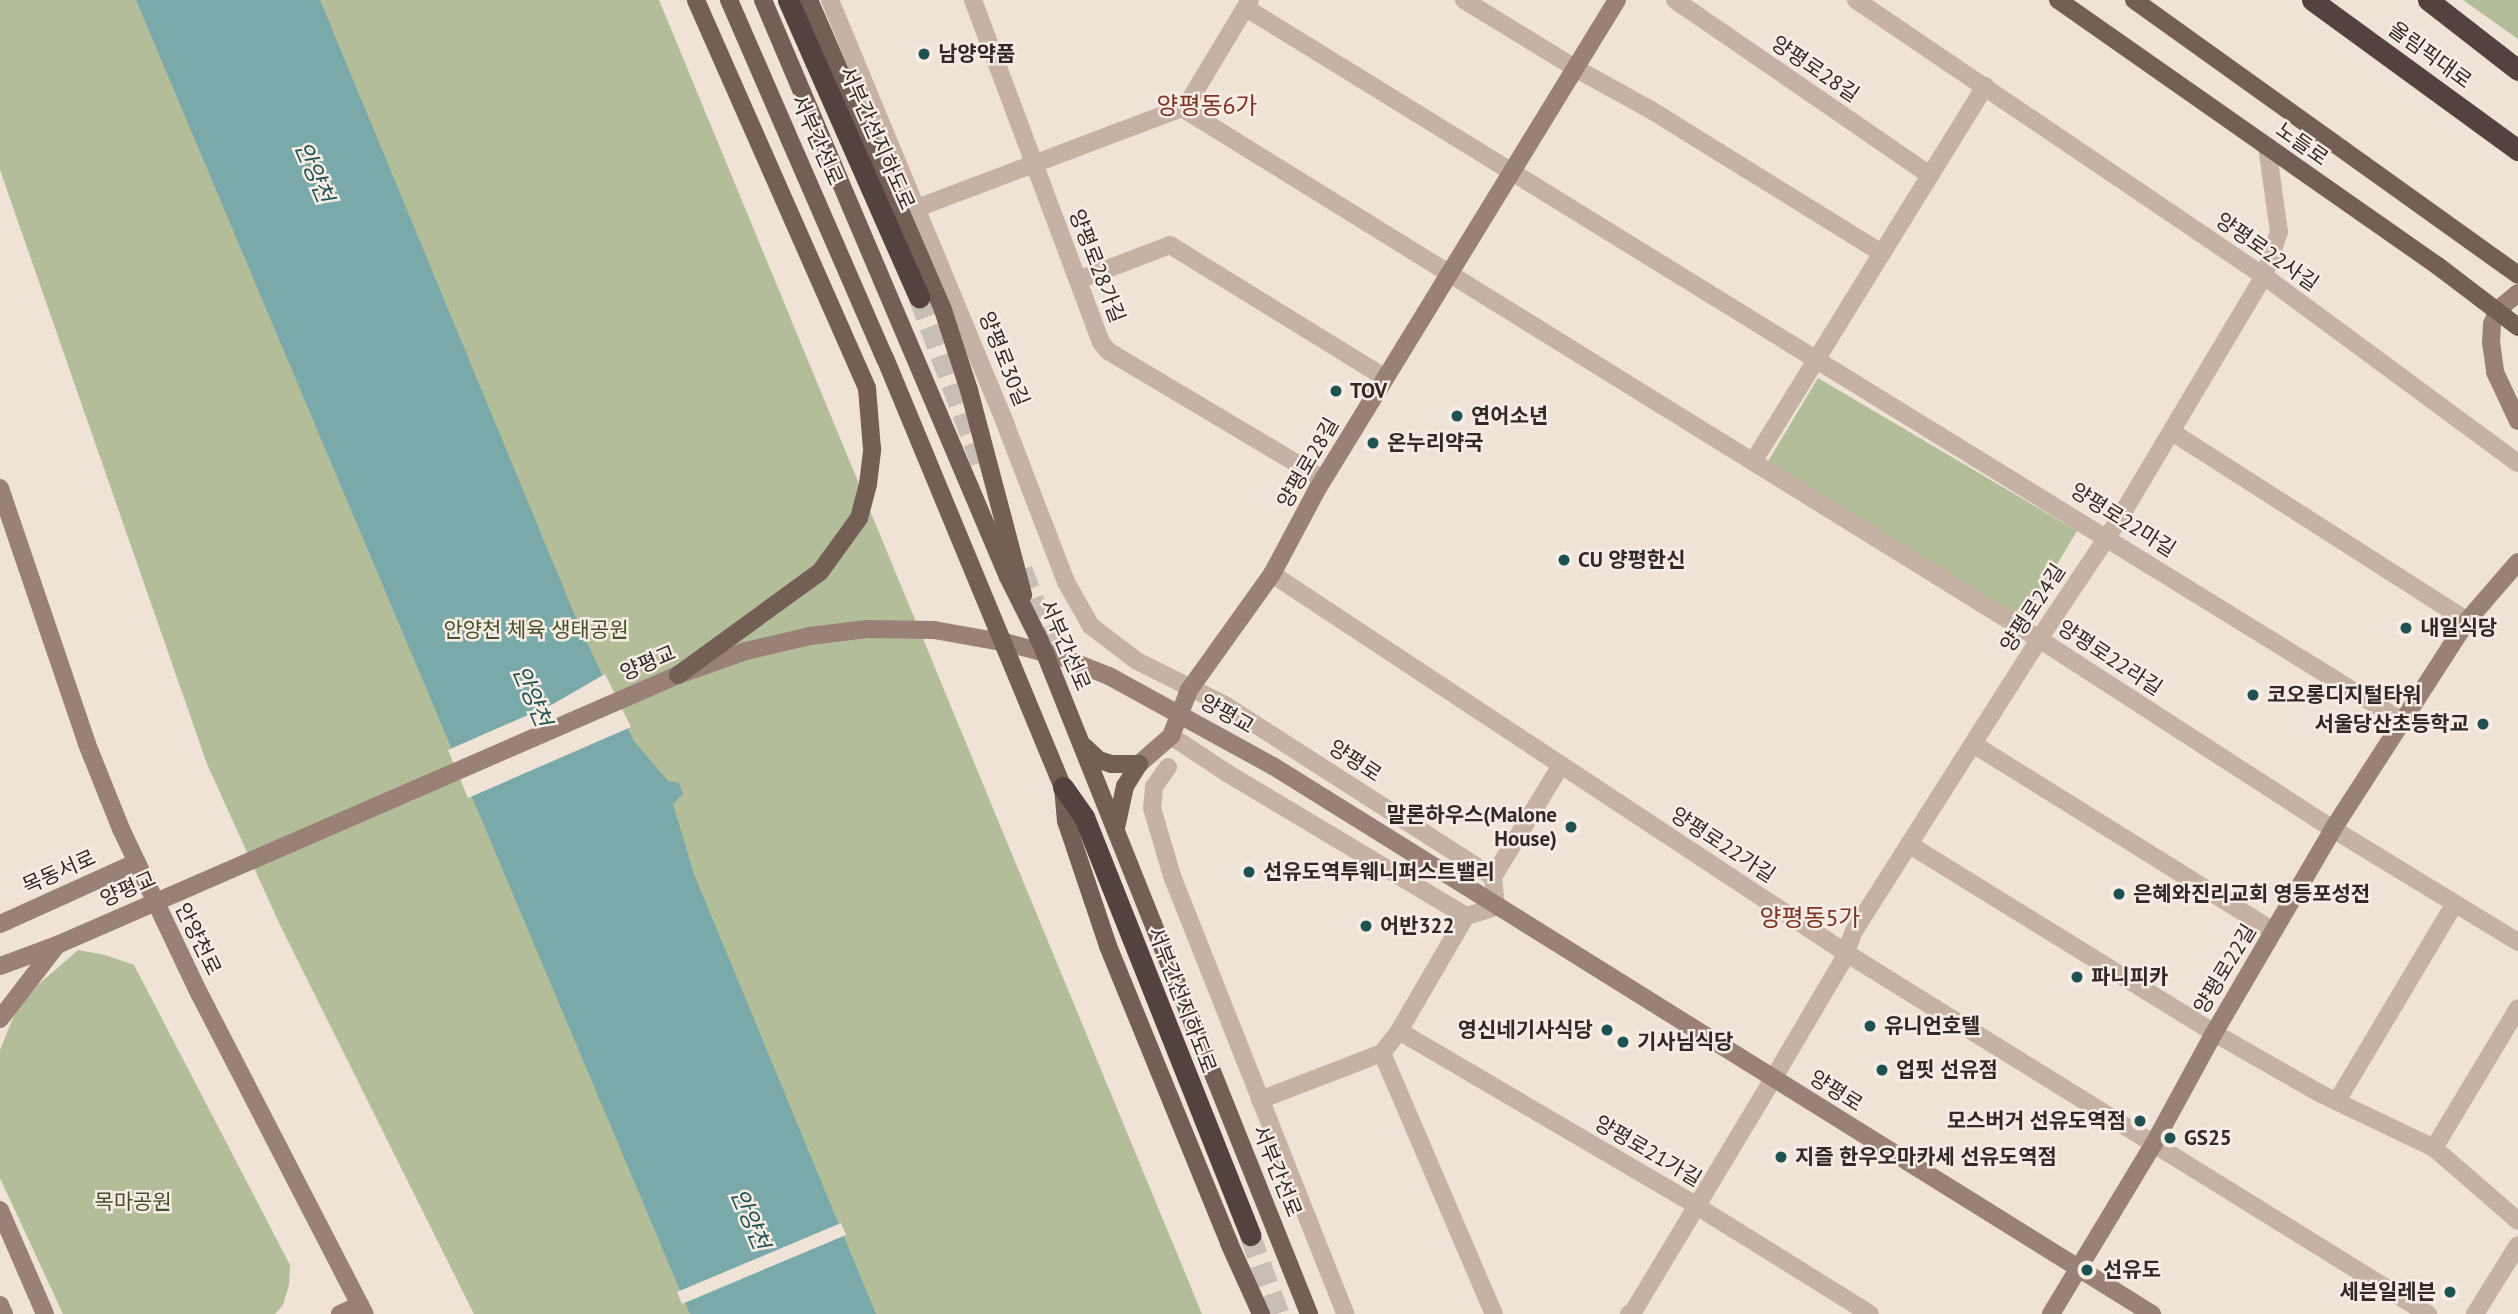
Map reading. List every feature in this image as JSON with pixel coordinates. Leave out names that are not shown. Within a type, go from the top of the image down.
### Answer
[{"type":"highway","name":"서부간선지하도로","points":[[788,0],[919,297]]},
{"type":"highway","name":"올림픽대로","points":[[2312,0],[2518,150]]},
{"type":"highway","name":"올림픽대로","points":[[2428,0],[2518,70]]},
{"type":"highway","name":"서부간선지하도로","points":[[1063,787],[1084,817],[1250,1235]]},
{"type":"main road","points":[[678,675],[820,572],[840,548],[859,518],[868,484],[872,449],[867,388],[696,0]]},
{"type":"main road","name":"서부간선로","points":[[729,0],[880,346],[1063,787],[1066,821],[1108,946],[1229,1243],[1261,1314]]},
{"type":"main road","name":"서부간선로","points":[[763,0],[1008,577],[1025,605],[1309,1314]]},
{"type":"main road","points":[[809,0],[943,310],[969,390],[1001,516],[1020,573],[1025,605]]},
{"type":"main road","name":"양평로28길","points":[[1139,764],[1171,736],[1189,690],[1272,575],[1323,479],[1616,0]]},
{"type":"main road","name":"노들로","points":[[2058,0],[2498,310],[2518,327]]},
{"type":"main road","name":"노들로","points":[[2134,0],[2518,275]]},
{"type":"main road","points":[[2518,293],[2498,310],[2492,324],[2496,372],[2518,421]]},
{"type":"main road","name":"안양천로","points":[[0,488],[87,744],[137,862],[199,993],[363,1309]]},
{"type":"main road","name":"양평로22길","points":[[2051,1314],[2153,1145],[2214,1033],[2333,829],[2467,621],[2518,562]]},
{"type":"main road","name":"양평교","points":[[57,945],[678,675],[746,651],[810,636],[867,629],[934,630],[1008,643],[1064,658],[1109,676],[1273,766]]},
{"type":"main road","points":[[1081,743],[1099,760],[1111,764],[1139,764]]},
{"type":"main road","points":[[1115,832],[1125,786],[1139,764]]},
{"type":"main road","name":"양평로","points":[[1273,766],[2152,1314]]},
{"type":"main road","name":"목동서로","points":[[0,924],[137,862]]},
{"type":"main road","points":[[0,966],[57,945]]},
{"type":"main road","points":[[3,1013],[57,945]]},
{"type":"main road","points":[[0,1210],[45,1314]]},
{"type":"main road","points":[[0,1305],[4,1314]]},
{"type":"main road","points":[[340,1314],[363,1309]]},
{"type":"street","name":"양평로30길","points":[[830,0],[1005,423],[1066,582],[1080,608],[1107,641],[1189,690]]},
{"type":"street","name":"양평로28가길","points":[[973,0],[1101,342],[1108,351],[1323,479]]},
{"type":"street","points":[[1464,0],[1575,68],[1651,110],[1882,253]]},
{"type":"street","name":"양평로28길","points":[[1675,0],[1930,175]]},
{"type":"street","name":"양평로22사길","points":[[1856,0],[2264,276],[2518,463]]},
{"type":"street","points":[[917,208],[1182,107],[1188,103],[1248,4]]},
{"type":"street","name":"양평로22마길","points":[[1248,4],[1511,172],[2107,536],[2404,722]]},
{"type":"street","points":[[1753,462],[1985,86]]},
{"type":"street","name":"양평로22라길","points":[[1182,107],[2039,639],[2333,829],[2518,942]]},
{"type":"street","name":"양평로24길","points":[[1629,1314],[1633,1312],[1773,1079],[1846,953],[1854,931],[2107,536],[2264,276],[2279,232],[2267,147]]},
{"type":"street","points":[[1078,280],[1170,245],[1385,378]]},
{"type":"street","points":[[2172,432],[2467,621]]},
{"type":"street","name":"양평로22가길","points":[[1272,575],[1846,953],[2428,1314]]},
{"type":"street","name":"양평로","points":[[1189,690],[1226,705],[1493,877]]},
{"type":"street","points":[[1171,736],[1227,773],[1466,916]]},
{"type":"street","points":[[1973,744],[2274,931]]},
{"type":"street","points":[[1260,1100],[1382,1052],[1399,1031],[1466,916],[1496,907],[1493,877],[1561,765]]},
{"type":"street","points":[[1168,767],[1154,787],[1152,808],[1172,876],[1345,1314]]},
{"type":"street","points":[[1910,845],[2214,1033],[2337,1101],[2434,1148],[2518,1221]]},
{"type":"street","points":[[2337,1101],[2455,903]]},
{"type":"street","points":[[2434,1148],[2518,1008]]},
{"type":"street","name":"양평로21가길","points":[[1399,1031],[1695,1205],[1870,1314]]},
{"type":"street","points":[[1382,1052],[1494,1314]]},
{"type":"street","points":[[2475,1314],[2518,1245]]},
{"type":"green space","name":"안양천 체육 생태공원","points":[[0,0],[659,0],[1202,1314],[474,1314],[280,925],[207,764],[0,170]]},
{"type":"green space","points":[[2463,0],[2518,0],[2518,39]]},
{"type":"green space","points":[[1818,378],[2077,531],[2023,621],[1764,468]]},
{"type":"green space","name":"목마공원","points":[[78,950],[105,955],[134,965],[290,1265],[289,1285],[283,1305],[275,1314],[63,1314],[0,1178],[0,1050],[15,1013],[38,985]]},
{"type":"water","name":"안양천","points":[[136,0],[320,0],[581,630],[634,741],[668,781],[679,783],[683,794],[673,804],[694,874],[876,1314],[690,1314]]},
{"type":"pier","points":[[605,674],[631,727],[468,798],[448,750],[553,704]]},
{"type":"pier","points":[[841,1223],[846,1235],[682,1304],[677,1292]]},
{"type":"tunnel","points":[[919,297],[983,467]]},
{"type":"tunnel","points":[[1022,569],[1056,660]]},
{"type":"tunnel","points":[[1250,1235],[1279,1314]]},
{"type":"place","name":"남양약품","points":[[924,54]]},
{"type":"place","name":"TOV","points":[[1336,391]]},
{"type":"place","name":"연어소년","points":[[1457,416]]},
{"type":"place","name":"온누리약국","points":[[1373,443]]},
{"type":"place","name":"CU 양평한신","points":[[1564,560]]},
{"type":"place","name":"내일식당","points":[[2406,628]]},
{"type":"place","name":"코오롱디지털타워","points":[[2253,695]]},
{"type":"place","name":"서울당산초등학교","points":[[2483,724]]},
{"type":"place","name":"말론하우스(Malone House)","points":[[1571,827]]},
{"type":"place","name":"선유도역투웨니퍼스트밸리","points":[[1249,872]]},
{"type":"place","name":"은혜와진리교회 영등포성전","points":[[2119,894]]},
{"type":"place","name":"어반322","points":[[1366,926]]},
{"type":"place","name":"파니피카","points":[[2077,977]]},
{"type":"place","name":"유니언호텔","points":[[1870,1026]]},
{"type":"place","name":"영신네기사식당","points":[[1607,1030]]},
{"type":"place","name":"기사님식당","points":[[1623,1042]]},
{"type":"place","name":"업핏 선유점","points":[[1882,1070]]},
{"type":"place","name":"모스버거 선유도역점","points":[[2140,1121]]},
{"type":"place","name":"GS25","points":[[2170,1138]]},
{"type":"place","name":"지즐 한우오마카세 선유도역점","points":[[1781,1157]]},
{"type":"place","name":"선유도","points":[[2087,1270]]},
{"type":"place","name":"세븐일레븐","points":[[2450,1292]]},
{"type":"district","name":"양평동6가","points":[[1207,106]]},
{"type":"district","name":"양평동5가","points":[[1810,918]]}]
